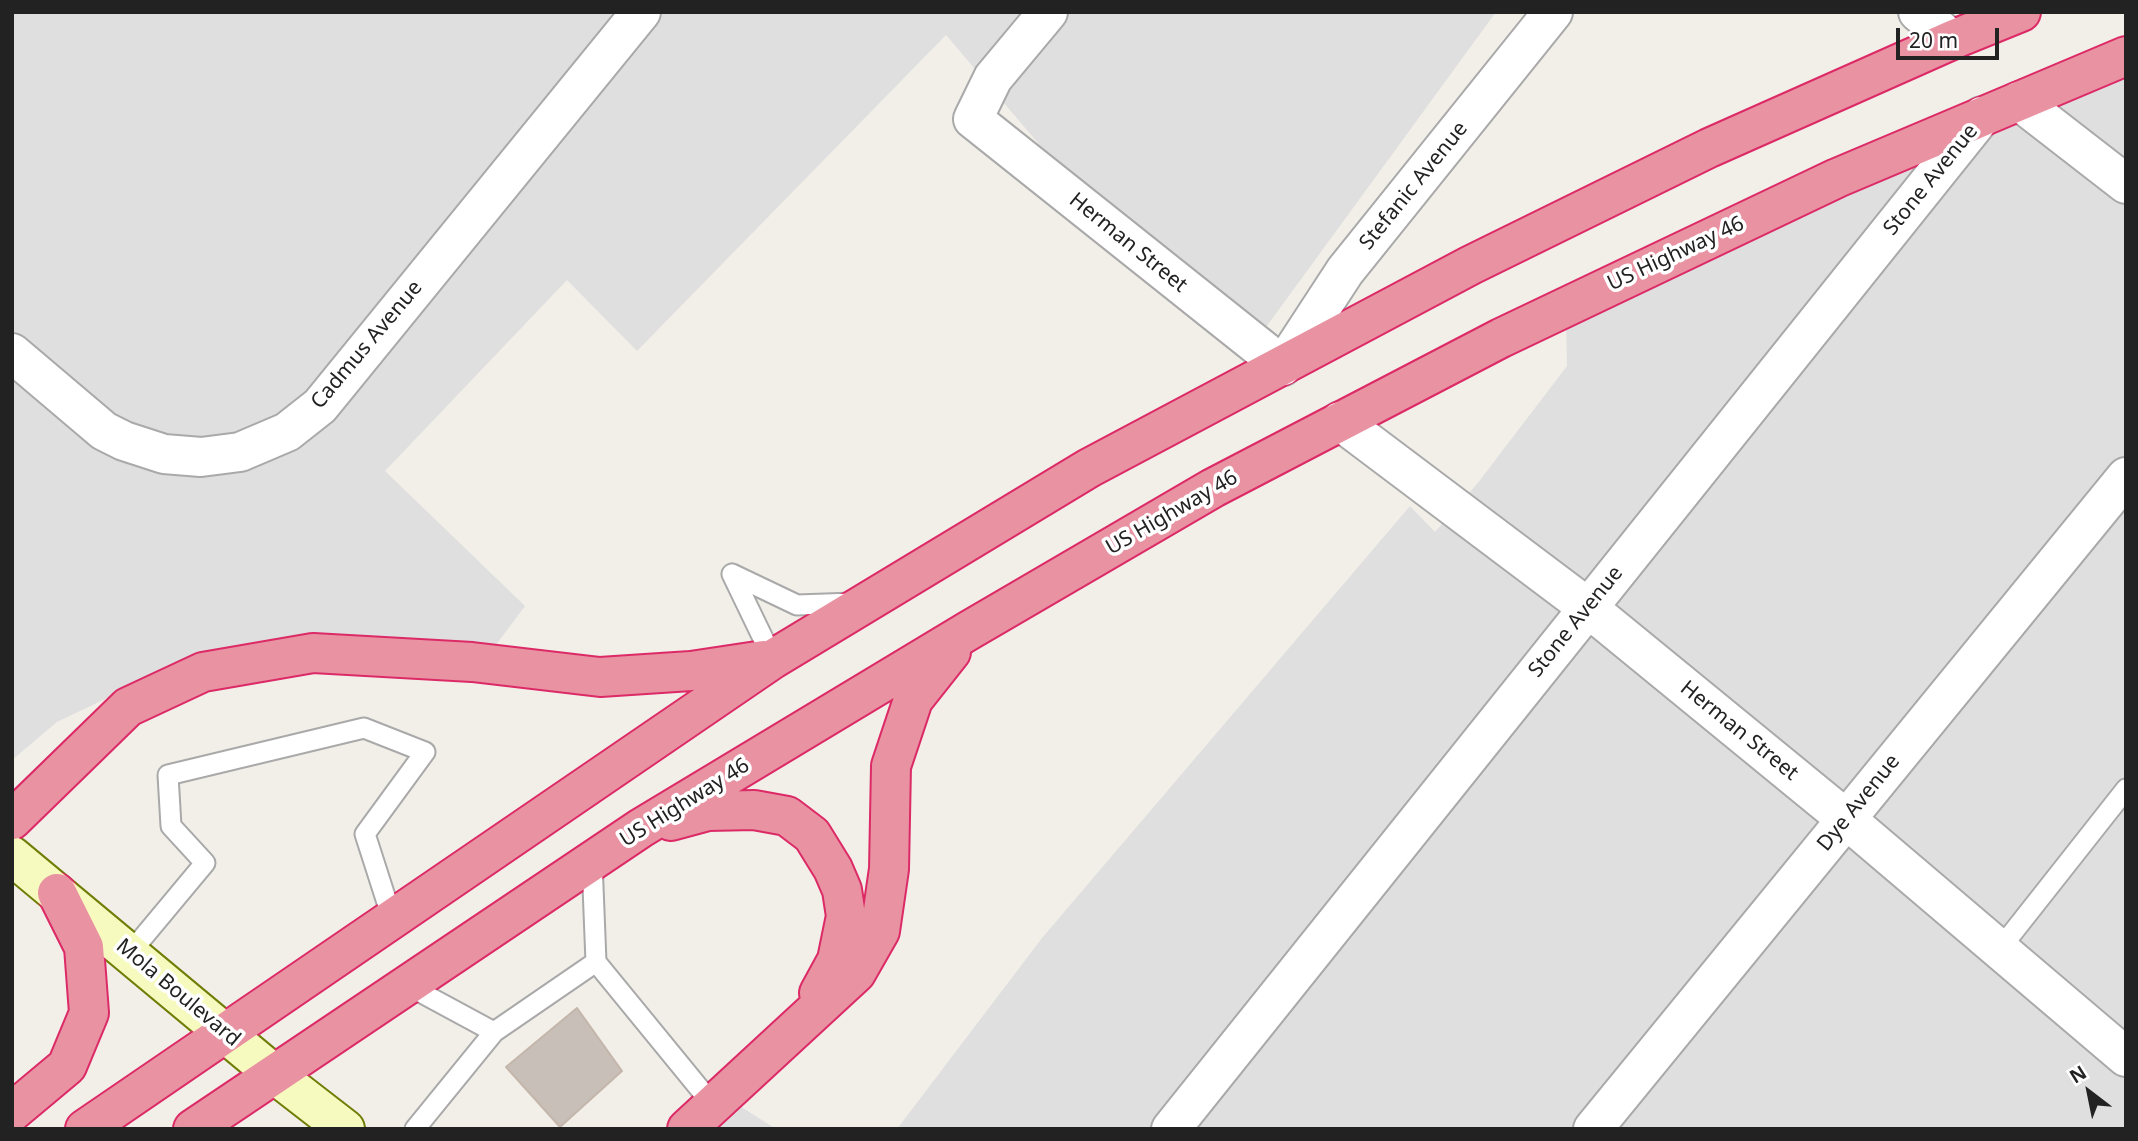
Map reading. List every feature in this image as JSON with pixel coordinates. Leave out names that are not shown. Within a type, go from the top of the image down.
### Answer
[{"type":"highway","points":[[85,1129],[773,659],[1089,468],[1471,265],[1697,154],[2021,12]]},
{"type":"highway","name":"US Highway 46","points":[[192,1129],[641,828],[968,631],[1213,488],[1501,338],[1812,189],[2126,56]]},
{"type":"highway","points":[[700,1117],[856,973],[880,930],[889,869],[891,766],[913,700],[968,631]]},
{"type":"highway","points":[[12,820],[128,708],[203,672],[313,653],[472,662],[600,677],[691,671],[773,659]]},
{"type":"highway","points":[[641,828],[708,811],[754,810],[787,816],[812,835],[833,869],[842,890],[846,916],[837,960],[802,1023]]},
{"type":"highway","points":[[12,1112],[67,1066],[89,1013],[84,947],[57,893]]},
{"type":"street","name":"Cadmus Avenue","points":[[12,353],[104,431],[124,442],[164,454],[201,457],[240,452],[287,432],[320,406],[640,12]]},
{"type":"street","name":"Herman Street","points":[[1048,12],[993,78],[973,119],[1283,366]]},
{"type":"street","name":"Stefanic Avenue","points":[[1283,366],[1345,271],[1553,12]]},
{"type":"street","points":[[1919,12],[1952,40]]},
{"type":"street","points":[[2019,101],[2126,184]]},
{"type":"street","name":"Stone Avenue","points":[[1171,1129],[1982,117]]},
{"type":"street","name":"Herman Street","points":[[1340,421],[1587,607],[1846,819],[2126,1057]]},
{"type":"street","name":"Dye Avenue","points":[[1593,1129],[2126,477]]},
{"type":"street","name":"Mola Boulevard","points":[[12,856],[274,1074],[345,1129]]},
{"type":"lane","points":[[773,659],[732,573],[797,605],[867,602]]},
{"type":"lane","points":[[130,953],[205,863],[171,826],[168,775],[364,728],[425,752],[365,834],[392,918]]},
{"type":"lane","points":[[2000,950],[2126,789]]},
{"type":"lane","points":[[592,861],[596,962],[700,1117]]},
{"type":"lane","points":[[415,1129],[494,1032],[596,962]]},
{"type":"lane","points":[[407,985],[494,1032]]},
{"type":"shaded area","points":[[12,12],[1496,12],[1264,330],[1084,197],[946,35],[637,351],[567,280],[385,471],[525,606],[490,653],[176,665],[57,722],[12,760]]},
{"type":"shaded area","points":[[2126,73],[2126,1129],[897,1129],[1042,938],[1410,506],[1435,532],[1477,484],[1567,366],[1566,322],[1614,274]]},
{"type":"shaded area","points":[[732,1101],[776,1129],[683,1129]]},
{"type":"building","points":[[577,1008],[622,1071],[560,1127],[506,1067]]}]
